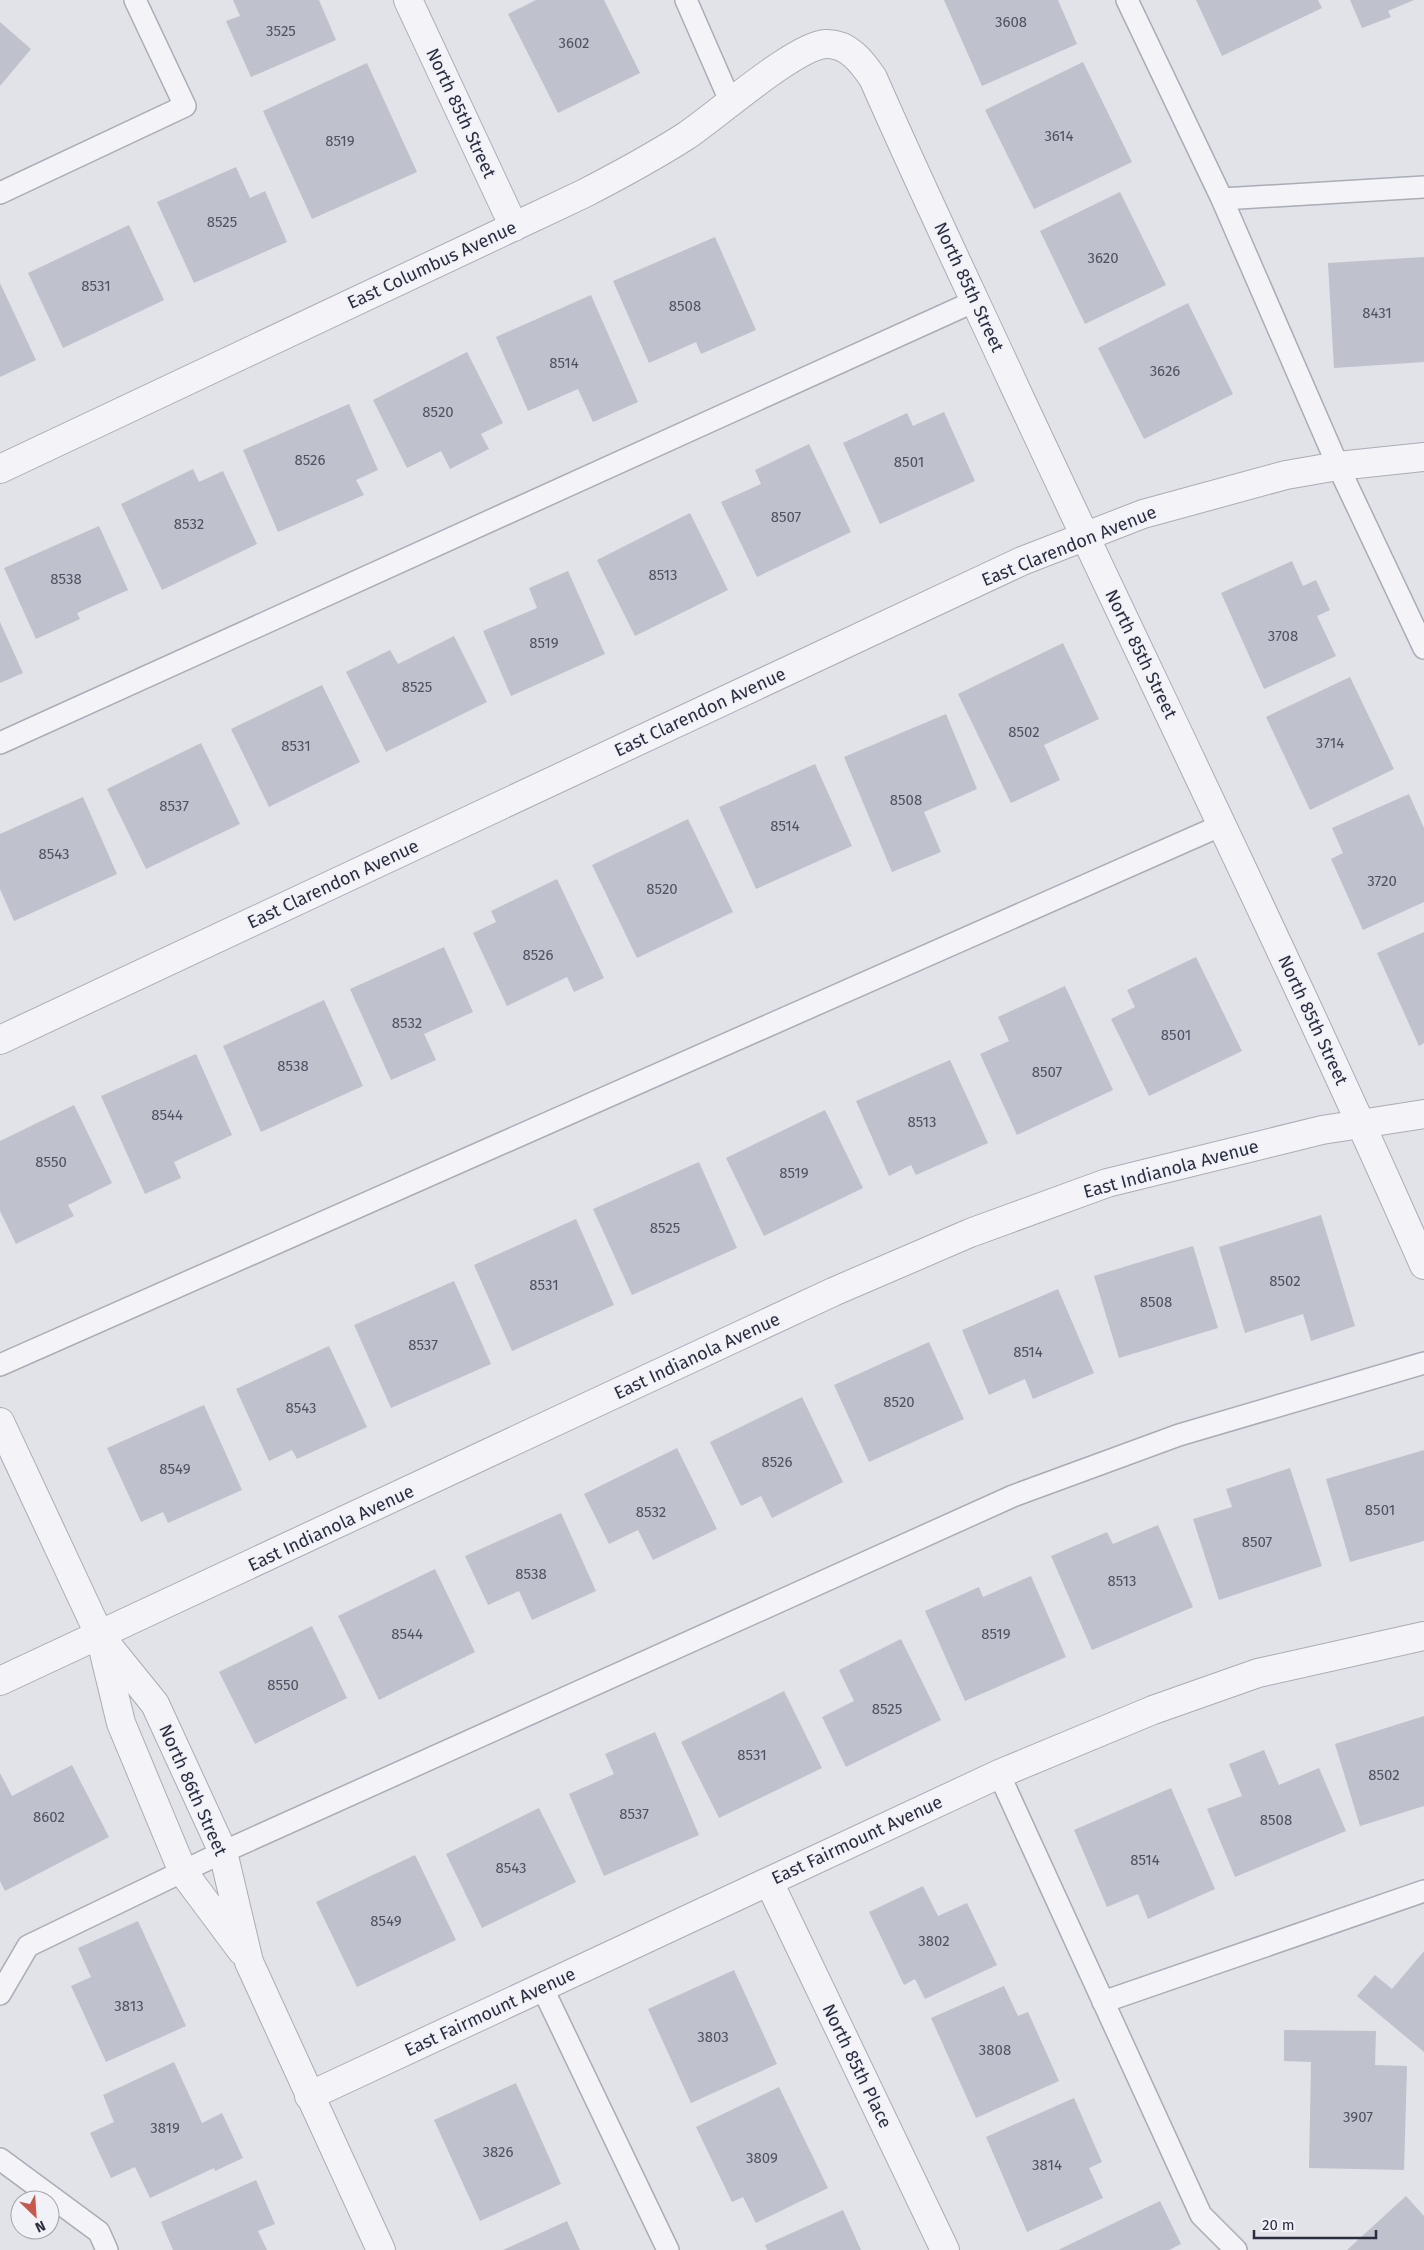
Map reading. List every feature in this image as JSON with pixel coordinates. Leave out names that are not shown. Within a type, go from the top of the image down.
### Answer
[{"type":"street","name":"North 85th Street","points":[[408,0],[514,227]]},
{"type":"street","name":"East Columbus Avenue","points":[[0,469],[514,227],[640,165],[688,134],[798,54],[824,44],[838,45],[847,50]]},
{"type":"street","name":"North 85th Street","points":[[847,50],[860,60],[873,78],[1084,536],[1361,1123],[1424,1265]]},
{"type":"street","name":"East Clarendon Avenue","points":[[0,1040],[1022,561],[1143,514],[1286,475],[1338,466],[1424,457]]},
{"type":"street","name":"East Indianola Avenue","points":[[0,1681],[100,1636],[833,1292],[970,1233],[1107,1183],[1322,1130],[1424,1114]]},
{"type":"street","name":"North 86th Street","points":[[0,1422],[100,1636],[122,1723],[183,1872],[249,1962]]},
{"type":"street","name":"North 86th Street","points":[[100,1636],[155,1704],[223,1852],[249,1962],[309,2096],[382,2250]]},
{"type":"street","name":"East Fairmount Avenue","points":[[309,2096],[999,1774],[1153,1710],[1258,1673],[1424,1636]]},
{"type":"street","name":"North 85th Place","points":[[769,1882],[945,2250]]},
{"type":"lane","points":[[0,193],[185,106],[135,0]]},
{"type":"lane","points":[[686,0],[731,103]]},
{"type":"lane","points":[[1127,0],[1222,199],[1338,466],[1424,648]]},
{"type":"lane","points":[[1222,199],[1424,188]]},
{"type":"lane","points":[[0,743],[975,301]]},
{"type":"lane","points":[[0,1365],[1222,825]]},
{"type":"lane","points":[[0,1994],[28,1946],[223,1852],[1013,1496],[1179,1435],[1424,1363]]},
{"type":"lane","points":[[999,1774],[1201,2215],[1236,2250]]},
{"type":"lane","points":[[1103,2002],[1424,1891]]},
{"type":"lane","points":[[542,1987],[668,2250]]},
{"type":"lane","points":[[0,2159],[99,2232],[108,2250]]},
{"type":"building","points":[[233,0],[319,0],[336,40],[251,77],[226,21],[240,16]]},
{"type":"building","points":[[536,0],[604,0],[640,73],[558,113],[508,14]]},
{"type":"building","points":[[944,0],[1058,0],[1077,44],[982,86]]},
{"type":"building","points":[[1196,0],[1318,0],[1322,8],[1222,56]]},
{"type":"building","points":[[1350,0],[1414,0],[1388,11],[1391,17],[1362,28]]},
{"type":"building","points":[[0,22],[31,49],[0,86]]},
{"type":"building","points":[[1083,62],[1132,162],[1034,209],[985,110]]},
{"type":"building","points":[[367,63],[417,172],[312,219],[263,111]]},
{"type":"building","points":[[236,167],[250,198],[265,191],[287,242],[194,283],[157,202]]},
{"type":"building","points":[[1120,192],[1166,285],[1085,324],[1040,231]]},
{"type":"building","points":[[129,225],[164,300],[63,348],[28,273]]},
{"type":"building","points":[[715,237],[756,330],[701,354],[696,342],[649,363],[613,281]]},
{"type":"building","points":[[1424,257],[1424,362],[1334,368],[1328,263]]},
{"type":"building","points":[[0,283],[36,360],[0,377]]},
{"type":"building","points":[[591,295],[638,402],[593,422],[578,389],[528,411],[496,337]]},
{"type":"building","points":[[1188,303],[1233,394],[1144,439],[1098,348]]},
{"type":"building","points":[[467,352],[503,423],[481,434],[489,449],[450,469],[441,451],[407,468],[373,400]]},
{"type":"building","points":[[349,404],[378,470],[356,480],[364,495],[278,532],[243,450]]},
{"type":"building","points":[[944,412],[975,481],[880,524],[843,443],[907,413],[913,426]]},
{"type":"building","points":[[809,444],[851,532],[757,577],[721,502],[761,484],[755,470]]},
{"type":"building","points":[[193,469],[199,482],[223,471],[257,544],[162,590],[121,504]]},
{"type":"building","points":[[690,513],[728,590],[635,636],[597,560]]},
{"type":"building","points":[[99,526],[128,590],[77,613],[80,619],[36,639],[4,568]]},
{"type":"building","points":[[1292,561],[1303,586],[1316,580],[1330,610],[1317,616],[1336,656],[1264,689],[1221,593]]},
{"type":"building","points":[[568,571],[605,654],[511,696],[483,631],[537,608],[529,588]]},
{"type":"building","points":[[0,622],[23,673],[0,683]]},
{"type":"building","points":[[454,636],[487,702],[386,752],[346,672],[390,650],[398,664]]},
{"type":"building","points":[[1063,643],[1099,719],[1044,745],[1060,780],[1011,803],[958,694]]},
{"type":"building","points":[[1350,677],[1394,769],[1310,810],[1266,717]]},
{"type":"building","points":[[322,685],[360,762],[269,807],[231,729]]},
{"type":"building","points":[[946,714],[977,789],[924,812],[941,852],[892,872],[844,757]]},
{"type":"building","points":[[201,743],[240,824],[146,869],[107,789]]},
{"type":"building","points":[[815,764],[852,846],[756,889],[719,807]]},
{"type":"building","points":[[1409,794],[1424,828],[1424,902],[1363,930],[1331,859],[1343,853],[1332,828]]},
{"type":"building","points":[[83,797],[117,874],[14,921],[0,889],[0,834]]},
{"type":"building","points":[[688,819],[733,912],[637,958],[592,865]]},
{"type":"building","points":[[557,879],[604,978],[574,992],[567,977],[507,1006],[473,933],[496,922],[491,911]]},
{"type":"building","points":[[1424,932],[1424,1043],[1419,1046],[1377,953]]},
{"type":"building","points":[[444,947],[473,1012],[424,1034],[436,1060],[391,1080],[350,989]]},
{"type":"building","points":[[1196,957],[1242,1051],[1149,1096],[1111,1019],[1135,1007],[1127,990]]},
{"type":"building","points":[[1065,986],[1113,1090],[1017,1135],[980,1054],[1009,1041],[998,1017]]},
{"type":"building","points":[[324,1000],[363,1086],[261,1132],[223,1046]]},
{"type":"building","points":[[196,1054],[232,1135],[174,1162],[181,1178],[145,1194],[101,1096]]},
{"type":"building","points":[[950,1060],[988,1143],[916,1175],[911,1165],[889,1176],[856,1101]]},
{"type":"building","points":[[74,1105],[112,1183],[68,1205],[74,1216],[16,1244],[0,1211],[0,1141]]},
{"type":"building","points":[[825,1110],[863,1188],[764,1236],[726,1158]]},
{"type":"building","points":[[699,1162],[737,1248],[632,1295],[593,1209]]},
{"type":"building","points":[[1321,1215],[1355,1326],[1311,1341],[1303,1314],[1245,1333],[1219,1247]]},
{"type":"building","points":[[576,1219],[614,1305],[512,1351],[474,1265]]},
{"type":"building","points":[[1193,1246],[1218,1328],[1119,1358],[1094,1276]]},
{"type":"building","points":[[454,1281],[491,1364],[391,1408],[354,1325]]},
{"type":"building","points":[[1058,1289],[1094,1373],[1033,1399],[1025,1379],[989,1395],[962,1330]]},
{"type":"building","points":[[929,1342],[964,1419],[869,1462],[834,1385]]},
{"type":"building","points":[[329,1346],[367,1427],[297,1459],[292,1450],[269,1461],[236,1389]]},
{"type":"building","points":[[802,1397],[843,1482],[772,1518],[761,1496],[741,1506],[710,1442]]},
{"type":"building","points":[[204,1405],[242,1490],[168,1523],[163,1512],[141,1522],[107,1448]]},
{"type":"building","points":[[677,1448],[717,1529],[653,1560],[638,1530],[609,1544],[584,1494]]},
{"type":"building","points":[[1424,1450],[1424,1541],[1350,1562],[1326,1479]]},
{"type":"building","points":[[1290,1468],[1322,1566],[1219,1600],[1193,1519],[1232,1507],[1226,1489]]},
{"type":"building","points":[[561,1513],[596,1591],[532,1620],[519,1591],[488,1605],[465,1556]]},
{"type":"building","points":[[1158,1525],[1193,1607],[1092,1650],[1051,1556],[1107,1532],[1113,1544]]},
{"type":"building","points":[[435,1569],[475,1652],[379,1700],[338,1616]]},
{"type":"building","points":[[1031,1576],[1066,1657],[965,1701],[925,1611],[979,1587],[983,1597]]},
{"type":"building","points":[[312,1626],[347,1698],[255,1744],[219,1672]]},
{"type":"building","points":[[901,1639],[941,1720],[846,1767],[822,1717],[854,1701],[839,1670]]},
{"type":"building","points":[[784,1691],[822,1768],[719,1818],[681,1742]]},
{"type":"building","points":[[1424,1716],[1424,1806],[1360,1826],[1335,1744]]},
{"type":"building","points":[[655,1732],[699,1835],[604,1876],[569,1794],[614,1774],[605,1754]]},
{"type":"building","points":[[1264,1750],[1279,1785],[1319,1768],[1346,1831],[1235,1877],[1207,1809],[1242,1796],[1229,1764]]},
{"type":"building","points":[[72,1765],[109,1837],[5,1891],[0,1881],[0,1773],[12,1796]]},
{"type":"building","points":[[1171,1788],[1215,1889],[1148,1919],[1138,1894],[1107,1907],[1074,1830]]},
{"type":"building","points":[[539,1808],[576,1882],[482,1928],[446,1854]]},
{"type":"building","points":[[415,1855],[456,1940],[357,1987],[316,1902]]},
{"type":"building","points":[[923,1886],[938,1916],[967,1903],[997,1965],[925,1999],[915,1979],[904,1985],[869,1912]]},
{"type":"building","points":[[138,1921],[186,2026],[106,2062],[71,1986],[91,1977],[78,1948]]},
{"type":"building","points":[[1424,1951],[1424,2052],[1357,1996],[1375,1975],[1392,1989]]},
{"type":"building","points":[[734,1970],[777,2064],[691,2103],[648,2009]]},
{"type":"building","points":[[1004,1986],[1018,2016],[1028,2012],[1059,2081],[976,2118],[931,2018]]},
{"type":"building","points":[[1284,2030],[1376,2031],[1375,2065],[1407,2066],[1404,2170],[1309,2168],[1311,2062],[1284,2061]]},
{"type":"building","points":[[174,2062],[202,2123],[222,2113],[243,2158],[215,2171],[214,2168],[150,2198],[135,2167],[111,2178],[90,2133],[114,2122],[103,2095]]},
{"type":"building","points":[[516,2083],[561,2184],[480,2221],[434,2120]]},
{"type":"building","points":[[779,2087],[828,2188],[756,2223],[743,2197],[732,2202],[696,2127]]},
{"type":"building","points":[[1074,2098],[1102,2162],[1089,2168],[1103,2198],[1027,2232],[986,2137]]},
{"type":"building","points":[[256,2180],[275,2224],[258,2231],[267,2250],[173,2250],[161,2222]]},
{"type":"building","points":[[1406,2196],[1424,2216],[1424,2250],[1347,2250]]},
{"type":"building","points":[[1160,2201],[1181,2244],[1169,2250],[1058,2250]]},
{"type":"building","points":[[843,2210],[861,2250],[767,2250],[765,2245]]},
{"type":"building","points":[[567,2221],[580,2250],[503,2250]]}]
